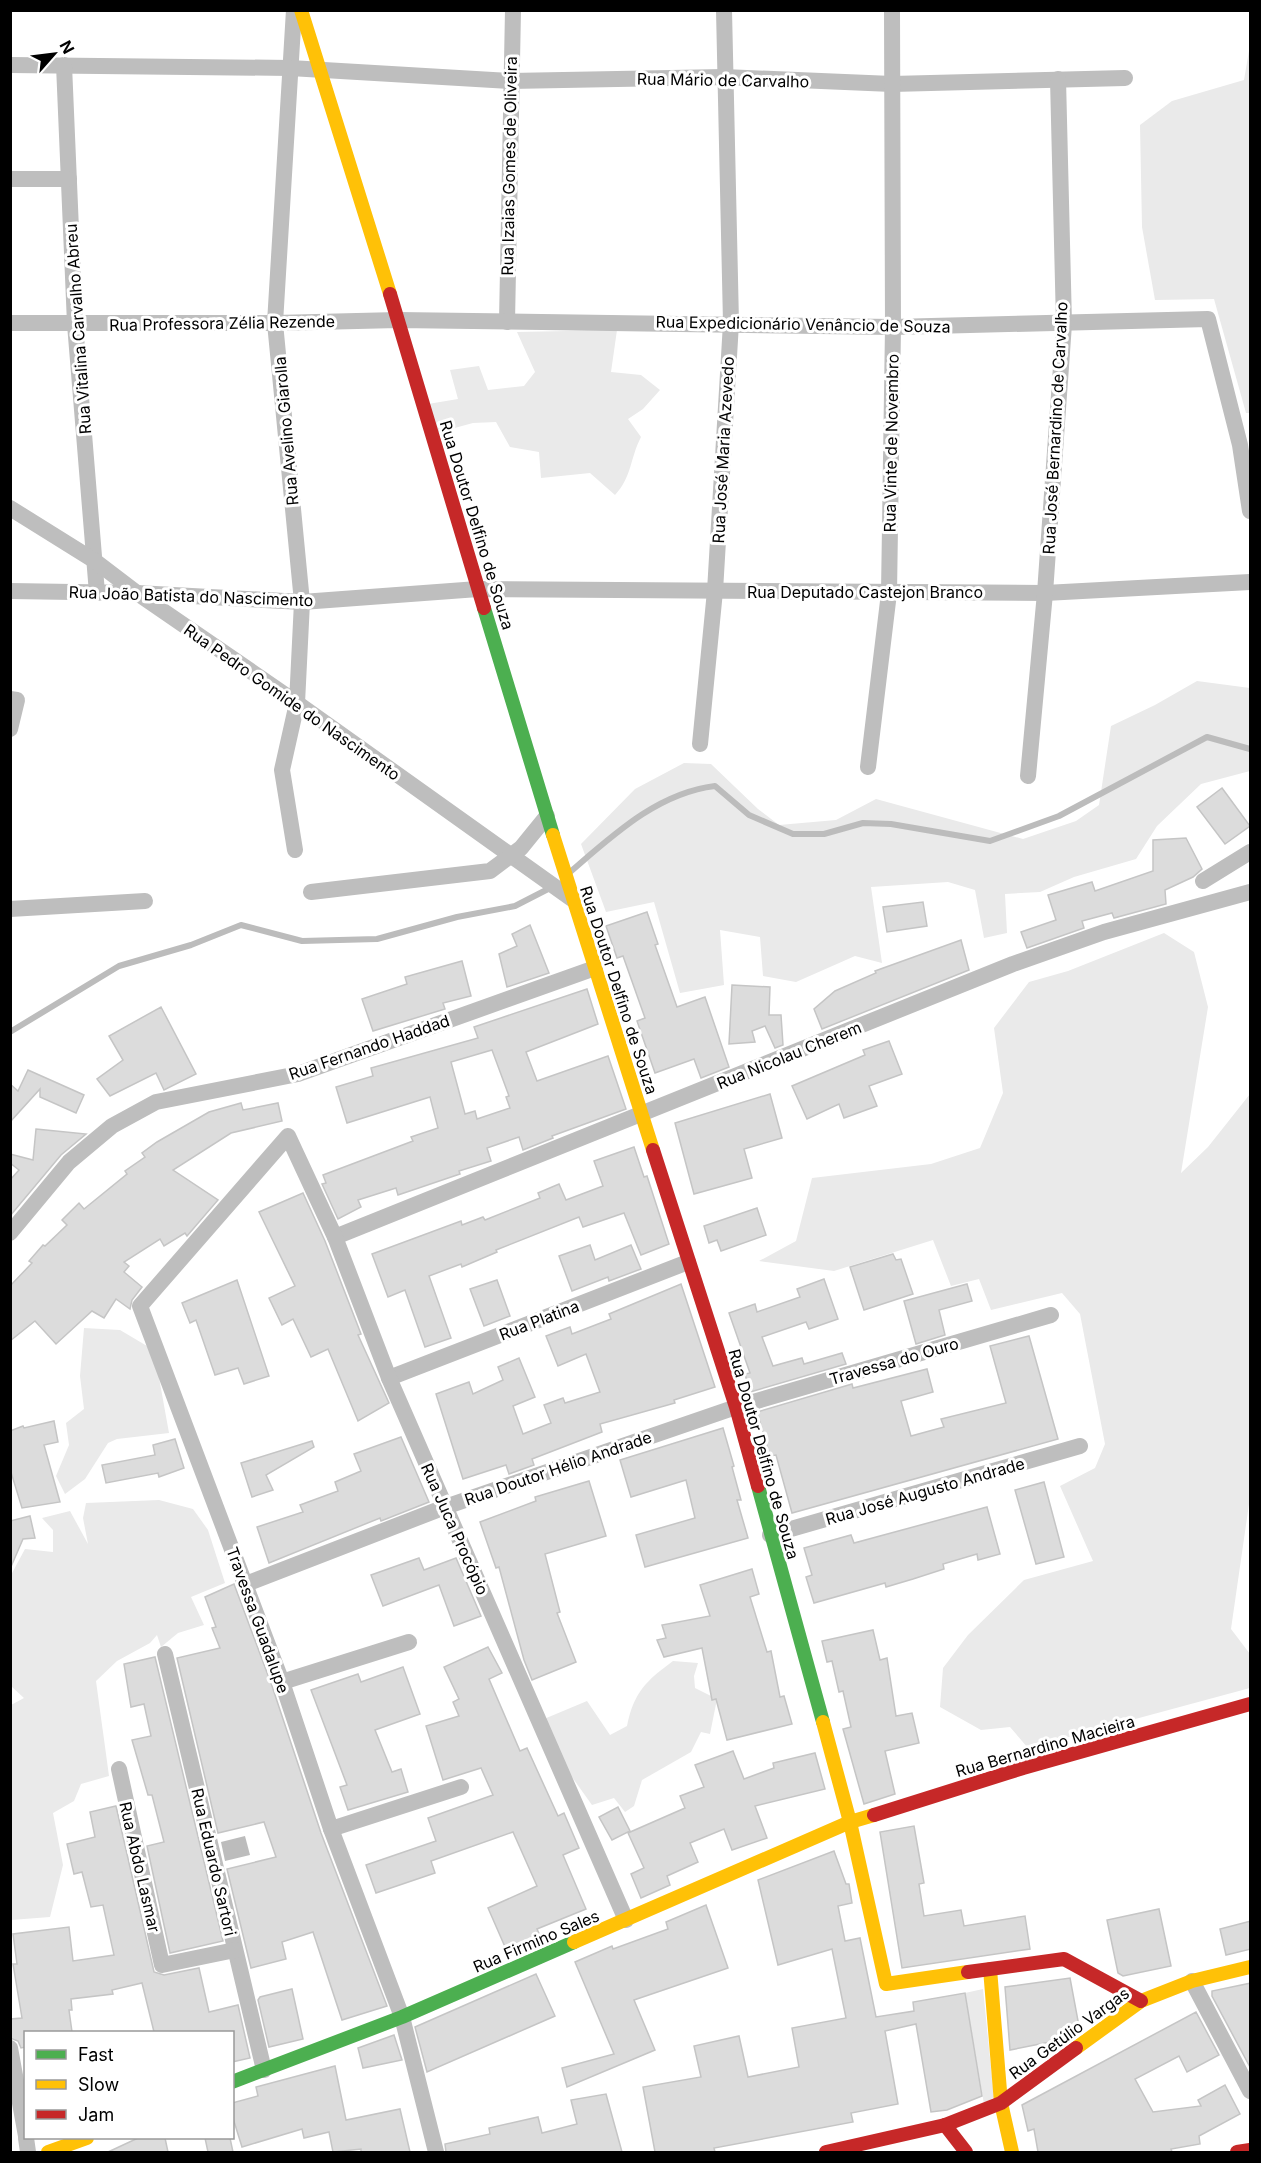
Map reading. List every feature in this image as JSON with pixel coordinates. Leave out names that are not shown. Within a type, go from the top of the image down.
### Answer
[{"type":"street","name":"Rua Avelino Giarolla","points":[[294,10],[276,323],[302,602],[297,704],[282,770],[295,850]]},
{"type":"street","name":"Rua Doutor Delfino de Souza","points":[[301,10],[398,320],[572,899],[736,1407],[850,1822],[886,1984],[990,1969]]},
{"type":"street","name":"Rua Izaias Gomes de Oliveira","points":[[507,322],[513,10]]},
{"type":"street","name":"Rua José Maria Azevedo","points":[[700,744],[715,591],[731,323],[724,10]]},
{"type":"street","name":"Rua Vinte de Novembro","points":[[867,767],[889,592],[893,327],[892,10]]},
{"type":"street","name":"Rua Mário de Carvalho","points":[[10,65],[290,68],[510,81],[724,77],[892,84],[1125,78]]},
{"type":"street","name":"Rua Vitalina Carvalho Abreu","points":[[64,65],[75,324],[97,593]]},
{"type":"street","name":"Rua José Bernardino de Carvalho","points":[[1028,776],[1045,593],[1064,324],[1058,79]]},
{"type":"street","points":[[10,179],[69,179]]},
{"type":"street","name":"Rua Expedicionário Venâncio de Souza","points":[[398,320],[893,327],[1208,319],[1240,445],[1251,511]]},
{"type":"street","name":"Rua Professora Zélia Rezende","points":[[10,323],[276,323],[398,320]]},
{"type":"street","name":"Rua Pedro Gomide do Nascimento","points":[[10,508],[95,561],[137,593],[572,899]]},
{"type":"street","name":"Rua Deputado Castejon Branco","points":[[478,589],[1045,593],[1251,582]]},
{"type":"street","name":"Rua João Batista do Nascimento","points":[[10,591],[137,593],[302,602],[478,589]]},
{"type":"street","points":[[180,622],[177,606],[182,596]]},
{"type":"street","points":[[10,729],[14,699]]},
{"type":"street","points":[[311,892],[490,870],[511,858],[547,816]]},
{"type":"street","points":[[1203,882],[1251,852]]},
{"type":"street","name":"Rua Nicolau Cherem","points":[[335,1237],[1012,964],[1104,932],[1251,892]]},
{"type":"street","points":[[10,909],[145,901]]},
{"type":"street","name":"Rua Fernando Haddad","points":[[10,1233],[69,1162],[112,1126],[156,1102],[298,1074],[594,968]]},
{"type":"street","name":"Rua Juca Procópio","points":[[288,1136],[335,1237],[389,1378],[626,1920]]},
{"type":"street","name":"Travessa Guadalupe","points":[[288,1136],[140,1306],[246,1584],[282,1682],[331,1829],[402,2017],[436,2152]]},
{"type":"street","name":"Rua Platina","points":[[389,1378],[688,1262]]},
{"type":"street","name":"Travessa do Ouro","points":[[736,1407],[1051,1315]]},
{"type":"street","name":"Rua Doutor Hélio Andrade","points":[[246,1584],[445,1507],[736,1407]]},
{"type":"street","name":"Rua José Augusto Andrade","points":[[770,1535],[1080,1446]]},
{"type":"street","points":[[282,1682],[409,1642]]},
{"type":"street","name":"Rua Eduardo Sartori","points":[[165,1654],[264,2070]]},
{"type":"street","name":"Rua Bernardino Macieira","points":[[850,1822],[1023,1768],[1251,1704]]},
{"type":"street","name":"Rua Abdo Lasmar","points":[[118,1769],[162,1965],[235,1950]]},
{"type":"street","points":[[331,1829],[461,1787]]},
{"type":"street","name":"Rua Firmino Sales","points":[[234,2081],[402,2017],[850,1822]]},
{"type":"street","points":[[1012,2152],[1001,2103],[990,1969],[1064,1959],[1141,2001]]},
{"type":"street","name":"Rua Getúlio Vargas","points":[[826,2152],[945,2126],[1001,2103],[1141,2001],[1192,1981],[1251,1967]]},
{"type":"street","points":[[1192,1981],[1251,2091]]},
{"type":"street","points":[[10,2048],[24,2126]]},
{"type":"street","points":[[945,2126],[966,2152]]},
{"type":"street","points":[[48,2152],[84,2139]]},
{"type":"street","points":[[1237,2152],[1251,2150]]},
{"type":"shaded area","points":[[1250,45],[1250,413],[1246,413],[1214,299],[1155,300],[1142,227],[1140,125],[1172,101],[1244,80]]},
{"type":"shaded area","points":[[617,330],[611,372],[641,375],[660,390],[643,409],[628,419],[641,437],[625,481],[615,495],[590,473],[541,478],[539,452],[510,447],[496,422],[473,423],[436,433],[428,404],[458,399],[450,370],[479,366],[488,390],[524,386],[535,372],[517,332]]},
{"type":"shaded area","points":[[1197,681],[1250,688],[1250,771],[1201,784],[1157,826],[1136,859],[1074,877],[1040,892],[1005,894],[1007,933],[984,938],[975,890],[948,882],[871,887],[882,963],[855,956],[796,982],[763,976],[760,937],[720,930],[724,985],[680,993],[654,902],[606,912],[581,844],[635,789],[684,763],[711,764],[758,809],[779,825],[836,820],[876,799],[1023,839],[1076,821],[1099,805],[1111,726]]},
{"type":"shaded area","points":[[1164,933],[1194,952],[1208,1007],[1181,1173],[1208,1147],[1250,1094],[1250,1497],[1231,1629],[1250,1654],[1250,1688],[1028,1748],[1010,1727],[981,1730],[940,1707],[943,1668],[968,1635],[1024,1580],[1093,1561],[1060,1486],[1095,1468],[1105,1444],[1080,1314],[1062,1293],[991,1310],[979,1279],[951,1286],[933,1240],[834,1271],[759,1261],[796,1241],[812,1178],[931,1164],[980,1148],[1003,1093],[994,1028],[1029,982],[1068,971]]},
{"type":"shaded area","points":[[84,1328],[120,1330],[147,1346],[158,1372],[169,1433],[117,1439],[108,1443],[85,1479],[65,1494],[56,1476],[69,1445],[66,1423],[84,1409],[80,1376]]},
{"type":"shaded area","points":[[159,1500],[193,1509],[208,1530],[225,1583],[191,1597],[204,1625],[178,1633],[161,1647],[157,1635],[150,1643],[117,1661],[96,1681],[109,1776],[81,1784],[74,1801],[53,1813],[63,1865],[50,1917],[11,1920],[11,1705],[24,1698],[11,1686],[11,1575],[25,1549],[53,1552],[53,1530],[42,1518],[70,1511],[88,1544],[83,1518],[86,1503]]},
{"type":"shaded area","points":[[673,1661],[698,1663],[694,1676],[695,1688],[717,1699],[710,1734],[701,1732],[691,1752],[642,1780],[634,1806],[625,1812],[614,1798],[592,1805],[562,1763],[544,1719],[587,1701],[610,1735],[627,1726],[633,1704],[642,1688]]},
{"type":"shaded area","points":[[245,1836],[250,1855],[225,1861],[221,1842]]},
{"type":"shaded area","points":[[983,1989],[994,2097],[984,2104],[965,1993]]},
{"type":"building","points":[[1222,788],[1250,826],[1225,844],[1197,807]]},
{"type":"building","points":[[1186,838],[1202,869],[1193,877],[1165,890],[1166,904],[1114,918],[1112,913],[1082,921],[1084,928],[1027,948],[1021,932],[1056,920],[1048,895],[1092,882],[1095,891],[1153,871],[1153,840]]},
{"type":"building","points":[[923,902],[927,926],[887,932],[883,907]]},
{"type":"building","points":[[647,912],[658,944],[655,945],[677,1007],[705,997],[729,1067],[701,1078],[694,1059],[655,1073],[637,1021],[645,1018],[623,956],[617,958],[606,926]]},
{"type":"building","points":[[530,925],[549,973],[507,987],[499,954],[517,946],[512,934]]},
{"type":"building","points":[[961,940],[969,970],[822,1029],[814,1009],[835,991],[876,973],[875,971]]},
{"type":"building","points":[[462,961],[471,996],[443,1003],[445,1009],[373,1031],[362,999],[407,984],[405,977]]},
{"type":"building","points":[[732,985],[770,987],[769,1015],[781,1015],[783,1045],[775,1048],[765,1026],[752,1031],[755,1042],[729,1044]]},
{"type":"building","points":[[587,989],[598,1024],[526,1052],[537,1081],[608,1056],[626,1109],[552,1136],[553,1138],[523,1150],[519,1137],[487,1148],[491,1161],[398,1195],[396,1188],[358,1200],[361,1207],[338,1219],[322,1184],[326,1183],[323,1175],[413,1141],[411,1137],[438,1128],[430,1097],[347,1123],[336,1087],[373,1076],[371,1068],[478,1038],[474,1027]],"holes":[[[492,1050],[509,1096],[506,1097],[510,1108],[477,1119],[475,1111],[465,1114],[451,1062]]]},
{"type":"building","points":[[161,1007],[196,1074],[164,1090],[156,1073],[110,1096],[97,1079],[123,1060],[109,1036]]},
{"type":"building","points":[[889,1041],[902,1074],[869,1086],[877,1106],[844,1118],[839,1104],[807,1119],[792,1086],[865,1055],[863,1050]]},
{"type":"building","points":[[28,1070],[84,1095],[76,1113],[40,1097],[40,1089],[10,1122],[10,1084],[18,1091]]},
{"type":"building","points":[[770,1094],[782,1138],[744,1149],[752,1178],[694,1194],[675,1123]]},
{"type":"building","points":[[241,1103],[243,1110],[278,1103],[282,1121],[231,1133],[173,1170],[218,1200],[187,1236],[185,1233],[164,1246],[160,1239],[124,1262],[129,1266],[124,1272],[142,1287],[132,1300],[130,1309],[116,1299],[104,1318],[92,1311],[56,1344],[35,1321],[10,1341],[10,1286],[32,1263],[29,1261],[43,1245],[45,1246],[67,1225],[62,1220],[79,1203],[84,1209],[127,1174],[125,1171],[145,1157],[142,1153],[157,1142],[209,1112]]},
{"type":"building","points":[[36,1129],[86,1134],[61,1155],[10,1216],[10,1180],[19,1170],[10,1163],[10,1154],[33,1160]]},
{"type":"building","points":[[634,1147],[644,1177],[647,1176],[669,1244],[641,1255],[624,1213],[583,1227],[579,1217],[496,1250],[497,1252],[462,1267],[461,1264],[429,1276],[451,1338],[425,1347],[405,1290],[388,1297],[372,1254],[461,1221],[462,1225],[483,1217],[485,1220],[540,1198],[538,1193],[559,1184],[566,1200],[603,1186],[594,1161]]},
{"type":"building","points":[[303,1193],[325,1241],[361,1334],[358,1335],[389,1403],[358,1421],[328,1349],[311,1357],[293,1319],[282,1325],[269,1298],[295,1286],[259,1212]]},
{"type":"building","points":[[757,1208],[766,1235],[721,1251],[717,1240],[709,1243],[704,1226]]},
{"type":"building","points":[[590,1245],[595,1260],[631,1245],[641,1269],[609,1281],[608,1277],[572,1291],[559,1256]]},
{"type":"building","points":[[893,1254],[896,1260],[901,1259],[913,1294],[864,1310],[850,1267]]},
{"type":"building","points":[[824,1279],[838,1319],[809,1329],[806,1322],[762,1337],[773,1366],[802,1358],[804,1364],[842,1353],[846,1364],[750,1392],[745,1374],[750,1373],[729,1313],[755,1304],[757,1312],[800,1297],[797,1289]]},
{"type":"building","points":[[237,1280],[269,1376],[244,1384],[238,1368],[215,1375],[196,1320],[190,1323],[182,1303]]},
{"type":"building","points":[[497,1280],[510,1316],[484,1326],[470,1289]]},
{"type":"building","points":[[681,1284],[715,1387],[674,1400],[675,1403],[600,1424],[602,1432],[532,1459],[534,1465],[509,1474],[506,1465],[463,1479],[436,1394],[469,1382],[473,1394],[503,1380],[498,1367],[519,1358],[535,1397],[513,1406],[523,1434],[551,1423],[544,1405],[563,1398],[565,1403],[600,1392],[586,1354],[558,1366],[546,1336],[570,1327],[572,1334],[611,1319],[609,1314]]},
{"type":"building","points":[[967,1284],[972,1301],[939,1310],[945,1335],[916,1344],[904,1301]]},
{"type":"building","points":[[1029,1336],[1058,1439],[792,1513],[776,1455],[770,1456],[757,1412],[852,1384],[853,1388],[927,1369],[933,1392],[901,1401],[911,1436],[944,1427],[941,1419],[1006,1403],[990,1346]]},
{"type":"building","points":[[54,1421],[58,1442],[44,1445],[60,1502],[22,1508],[10,1469],[10,1431],[23,1426],[24,1428]]},
{"type":"building","points":[[723,1428],[741,1500],[737,1500],[748,1538],[645,1567],[636,1535],[695,1518],[686,1480],[631,1497],[620,1460]]},
{"type":"building","points":[[401,1437],[429,1502],[381,1521],[380,1518],[269,1563],[257,1527],[303,1512],[300,1505],[338,1491],[335,1482],[361,1471],[354,1454]]},
{"type":"building","points":[[175,1439],[184,1468],[159,1477],[158,1473],[106,1483],[102,1465],[155,1455],[153,1445]]},
{"type":"building","points":[[312,1441],[314,1447],[266,1475],[273,1490],[252,1497],[241,1463]]},
{"type":"building","points":[[589,1481],[606,1536],[545,1554],[560,1612],[557,1613],[576,1662],[532,1680],[524,1660],[499,1567],[496,1568],[480,1522],[536,1501],[535,1497]]},
{"type":"building","points":[[1044,1482],[1064,1557],[1036,1564],[1015,1490]]},
{"type":"building","points":[[987,1507],[1000,1554],[978,1560],[977,1554],[943,1564],[944,1569],[913,1579],[886,1587],[885,1583],[814,1603],[806,1577],[812,1575],[804,1548],[851,1535],[854,1543]]},
{"type":"building","points":[[30,1516],[35,1538],[23,1539],[10,1569],[10,1521]]},
{"type":"building","points":[[419,1558],[424,1570],[456,1558],[481,1616],[454,1626],[439,1585],[383,1606],[371,1575]]},
{"type":"building","points":[[752,1569],[759,1594],[750,1597],[767,1652],[771,1651],[780,1697],[784,1696],[792,1724],[727,1740],[716,1699],[712,1700],[702,1648],[664,1657],[657,1640],[666,1638],[662,1625],[710,1616],[700,1585]]},
{"type":"building","points":[[234,1584],[272,1686],[321,1833],[387,2006],[342,2020],[313,1932],[282,1942],[286,1959],[251,1968],[227,1869],[276,1857],[264,1822],[218,1833],[177,1658],[220,1648],[212,1628],[216,1627],[205,1597]]},
{"type":"building","points":[[873,1630],[880,1660],[887,1658],[896,1716],[912,1713],[919,1743],[885,1751],[895,1794],[864,1804],[843,1729],[851,1727],[843,1691],[839,1692],[832,1661],[827,1662],[822,1641]]},
{"type":"building","points":[[488,1647],[502,1673],[489,1679],[520,1751],[527,1748],[558,1816],[564,1813],[579,1848],[563,1855],[586,1909],[537,1929],[542,1940],[509,1956],[488,1908],[537,1886],[513,1832],[431,1861],[435,1873],[376,1893],[366,1865],[436,1841],[428,1818],[493,1795],[481,1768],[443,1780],[426,1726],[459,1716],[453,1702],[459,1699],[444,1667]]},
{"type":"building","points":[[155,1657],[223,1941],[170,1953],[147,1846],[164,1842],[152,1795],[148,1795],[132,1740],[151,1736],[144,1704],[131,1707],[124,1664]]},
{"type":"building","points":[[403,1667],[420,1714],[375,1730],[392,1772],[401,1769],[408,1792],[348,1810],[340,1787],[347,1785],[311,1690],[358,1674],[361,1682]]},
{"type":"building","points":[[733,1751],[744,1779],[774,1768],[773,1763],[815,1753],[825,1789],[755,1806],[767,1838],[732,1850],[724,1829],[690,1843],[698,1862],[667,1876],[670,1885],[641,1898],[631,1874],[644,1868],[628,1833],[685,1808],[680,1796],[704,1787],[695,1765]]},
{"type":"building","points":[[116,1806],[154,1972],[164,1975],[199,1968],[209,2012],[238,2005],[250,2058],[234,2062],[234,2031],[154,2031],[142,1983],[112,1990],[113,1994],[71,1999],[72,2010],[69,2010],[72,2031],[24,2031],[24,2047],[21,2048],[18,2041],[10,2038],[10,2019],[22,2018],[13,1964],[17,1964],[13,1934],[69,1927],[73,1961],[114,1955],[103,1905],[91,1907],[82,1872],[74,1874],[67,1844],[95,1837],[90,1812]]},
{"type":"building","points":[[618,1807],[630,1831],[612,1840],[599,1817]]},
{"type":"building","points":[[914,1826],[924,1883],[919,1884],[924,1916],[961,1910],[964,1926],[1025,1916],[1030,1949],[902,1968],[880,1832]]},
{"type":"building","points":[[834,1851],[846,1884],[849,1884],[852,1903],[838,1906],[845,1941],[860,1938],[876,2017],[914,2011],[913,2002],[965,1993],[982,2096],[947,2110],[931,2112],[916,2024],[885,2031],[898,2104],[851,2113],[853,2122],[714,2148],[715,2152],[655,2152],[643,2087],[701,2077],[694,2046],[739,2036],[748,2077],[799,2067],[792,2028],[846,2018],[832,1949],[778,1965],[758,1880]]},
{"type":"building","points":[[706,1905],[728,1968],[634,2000],[655,2050],[567,2087],[562,2068],[614,2054],[575,1962],[612,1946],[613,1949],[668,1929],[666,1922]]},
{"type":"building","points":[[1159,1909],[1171,1966],[1123,1976],[1118,1973],[1107,1920]]},
{"type":"building","points":[[1251,1921],[1251,1949],[1226,1955],[1220,1929]]},
{"type":"building","points":[[536,1974],[555,2016],[427,2072],[415,2027]]},
{"type":"building","points":[[1070,1978],[1079,2026],[1050,2042],[1010,2050],[1005,1987]]},
{"type":"building","points":[[1251,1983],[1251,2069],[1212,1996],[1212,1991]]},
{"type":"building","points":[[292,1989],[303,2039],[269,2047],[258,2000],[260,1997]]},
{"type":"building","points":[[1196,2012],[1219,2055],[1187,2072],[1179,2056],[1135,2079],[1153,2112],[1201,2106],[1198,2100],[1225,2085],[1240,2114],[1199,2136],[1200,2144],[1171,2149],[1172,2152],[1038,2152],[1034,2129],[1028,2131],[1022,2105]]},
{"type":"building","points":[[394,2035],[402,2060],[363,2068],[358,2048]]},
{"type":"building","points":[[335,2066],[346,2120],[400,2109],[410,2152],[361,2152],[361,2149],[333,2152],[329,2132],[304,2138],[302,2129],[242,2147],[234,2121],[234,2102],[258,2096],[256,2087]]},
{"type":"building","points":[[606,2094],[622,2152],[446,2152],[445,2144],[490,2134],[489,2128],[538,2117],[542,2133],[577,2124],[571,2100]]},
{"type":"building","points":[[136,2139],[165,2139],[168,2152],[108,2152]]},
{"type":"building","points":[[205,2139],[230,2139],[233,2152],[208,2152]]},
{"type":"waterway","points":[[569,873],[636,818],[674,797],[715,786],[749,815],[793,834],[824,834],[863,823],[891,824],[990,841],[1059,816],[1207,737],[1250,749]]},
{"type":"waterway","points":[[10,1032],[119,966],[191,945],[241,925],[302,941],[377,939],[457,917],[515,906],[552,887]]},
{"type":"traffic: fast","points":[[484,608],[553,835]]},
{"type":"traffic: fast","points":[[758,1486],[823,1722]]},
{"type":"traffic: fast","points":[[234,2081],[402,2017],[574,1942]]},
{"type":"traffic: slow","points":[[301,10],[390,294]]},
{"type":"traffic: slow","points":[[553,835],[653,1150]]},
{"type":"traffic: slow","points":[[823,1722],[850,1822],[886,1984],[968,1972]]},
{"type":"traffic: slow","points":[[574,1942],[850,1822],[874,1815]]},
{"type":"traffic: slow","points":[[1076,2048],[1141,2001],[1192,1981],[1250,1967]]},
{"type":"traffic: slow","points":[[990,1969],[1001,2103],[1012,2152]]},
{"type":"traffic: slow","points":[[48,2152],[84,2139]]},
{"type":"traffic: jam","points":[[390,294],[484,608]]},
{"type":"traffic: jam","points":[[653,1150],[736,1407],[758,1486]]},
{"type":"traffic: jam","points":[[874,1815],[1023,1768],[1250,1704]]},
{"type":"traffic: jam","points":[[968,1972],[1064,1959],[1141,2001]]},
{"type":"traffic: jam","points":[[826,2152],[945,2125],[1001,2103],[1076,2048]]},
{"type":"traffic: jam","points":[[945,2125],[966,2152]]},
{"type":"traffic: jam","points":[[1237,2152],[1250,2150]]}]
